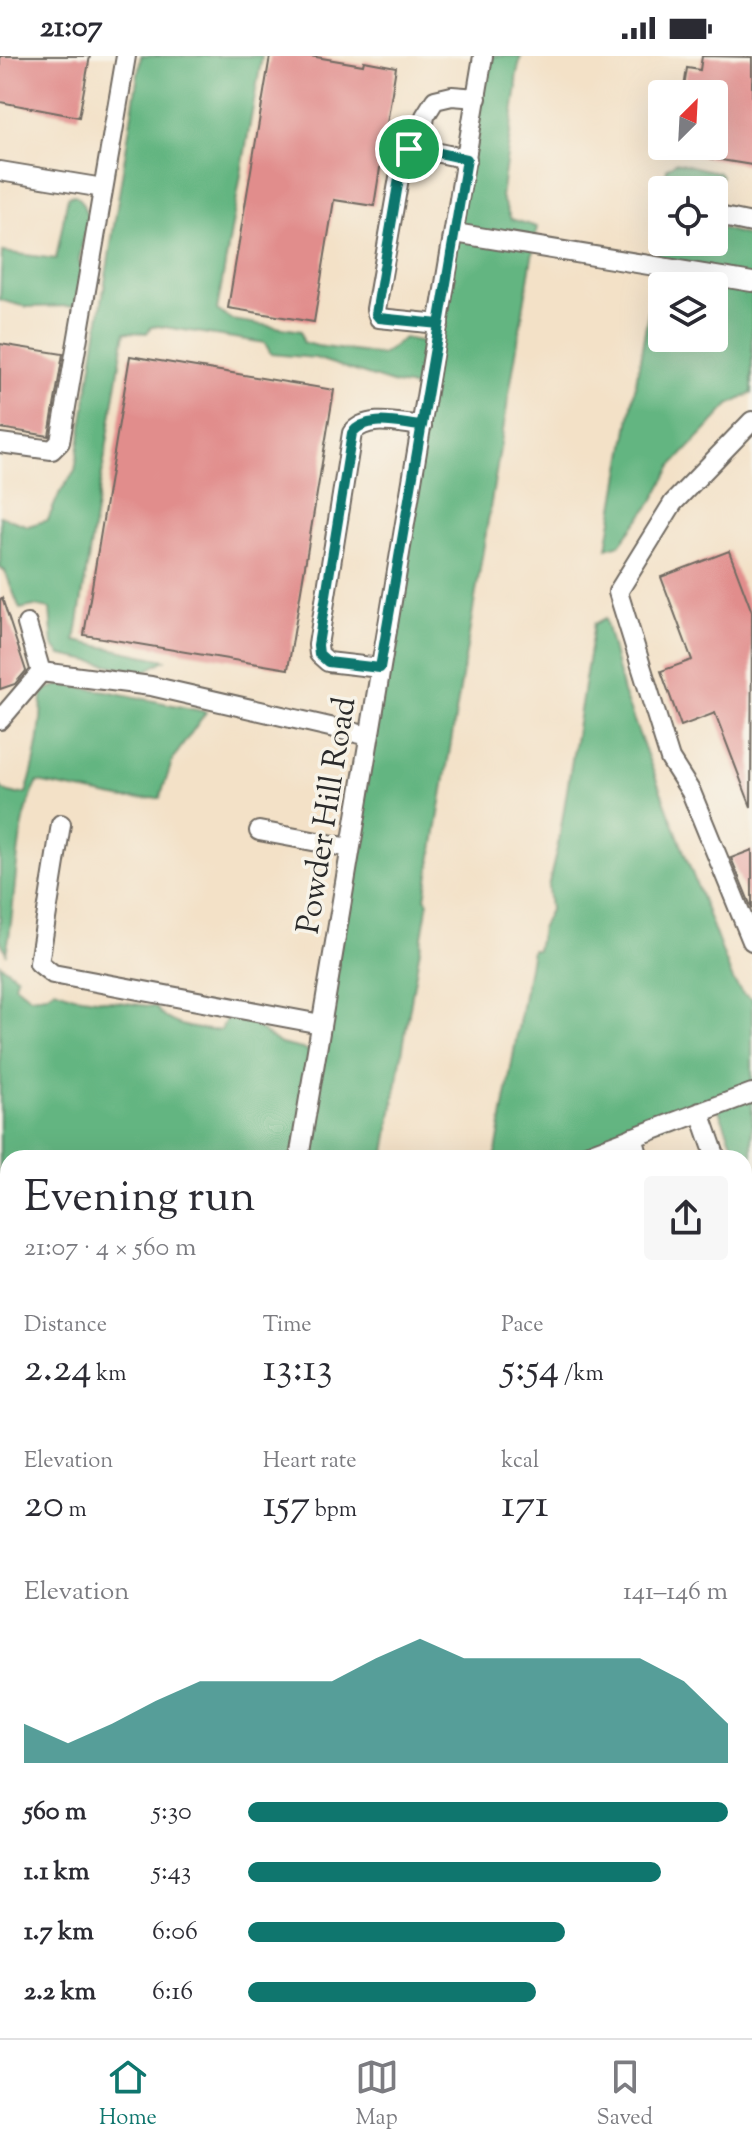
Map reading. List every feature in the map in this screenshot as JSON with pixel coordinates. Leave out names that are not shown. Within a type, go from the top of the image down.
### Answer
[{"type":"street","points":[[0,443],[52,450],[60,442],[126,56]]},
{"type":"street","name":"Powder Hill Road","points":[[300,1150],[483,56]]},
{"type":"street","points":[[421,145],[425,116],[435,100],[452,96],[477,98]]},
{"type":"street","points":[[421,145],[435,152],[467,159]]},
{"type":"street","points":[[421,145],[403,155],[376,314],[379,318],[439,324]]},
{"type":"street","points":[[0,171],[103,188]]},
{"type":"street","points":[[728,218],[752,223]]},
{"type":"street","points":[[455,233],[752,282]]},
{"type":"street","points":[[380,668],[328,662],[319,654],[352,433],[358,426],[373,421],[422,426]]},
{"type":"street","points":[[752,421],[673,503],[618,592],[670,759],[691,792],[752,941]]},
{"type":"street","points":[[27,624],[41,672]]},
{"type":"street","points":[[0,720],[41,672]]},
{"type":"street","points":[[41,672],[151,686],[369,736]]},
{"type":"street","points":[[61,824],[39,963],[53,974],[321,1024]]},
{"type":"street","points":[[259,831],[350,848]]},
{"type":"street","points":[[599,1150],[752,1093]]},
{"type":"street","points":[[700,1112],[713,1150]]},
{"type":"street","points":[[633,1137],[637,1150]]},
{"type":"green space","points":[[141,56],[262,56],[217,310],[232,320],[301,331],[303,342],[317,346],[382,355],[404,338],[434,344],[483,56],[521,56],[501,197],[511,219],[537,227],[385,1150],[0,1150],[0,964],[17,977],[15,985],[30,997],[46,995],[55,989],[74,996],[156,1007],[176,1023],[204,1030],[221,1030],[226,1019],[248,1022],[281,1044],[315,1052],[427,389],[395,384],[315,358],[271,354],[265,343],[158,326],[151,327],[147,333],[125,332],[75,641],[165,660],[144,672],[61,655],[53,645],[50,609],[34,606],[20,609],[5,571],[0,567],[0,516],[28,526],[48,520],[60,492],[75,471]]},
{"type":"green space","points":[[676,162],[722,176],[666,176],[667,168]]},
{"type":"green space","points":[[75,195],[81,200],[88,217],[79,260],[82,270],[75,306],[27,307],[0,300],[2,252],[56,259],[68,196]]},
{"type":"green space","points":[[728,230],[752,237],[752,393],[729,405],[672,466],[653,501],[620,544],[607,548],[648,313],[648,352],[728,352],[728,272],[655,272],[658,256],[728,256]]},
{"type":"green space","points":[[605,618],[623,692],[733,980],[743,994],[752,999],[752,1150],[735,1150],[717,1105],[596,1150],[496,1150],[532,950],[537,950],[541,928],[550,910],[548,887],[559,840],[594,624]]},
{"type":"green space","points":[[60,685],[107,691],[206,712],[173,759],[160,798],[125,799],[38,782],[24,821],[6,953],[0,939],[0,785],[8,792],[26,793],[38,745],[42,695],[47,689]]},
{"type":"building","points":[[0,56],[90,56],[79,117],[0,102]]},
{"type":"building","points":[[270,56],[310,56],[396,67],[374,206],[334,200],[314,322],[228,308]]},
{"type":"building","points":[[702,56],[752,57],[752,165],[721,160],[728,160],[728,80],[685,80],[687,68],[700,70]]},
{"type":"building","points":[[0,344],[63,354],[49,436],[0,428]]},
{"type":"building","points":[[130,356],[334,390],[288,669],[84,635]]},
{"type":"building","points":[[729,551],[752,612],[751,807],[715,713],[681,726],[661,671],[692,660],[661,577]]},
{"type":"building","points":[[0,599],[26,671],[15,684],[0,689]]},
{"type":"building","points":[[752,850],[752,909],[731,858]]},
{"type":"route","points":[[409,149],[403,155],[376,314],[379,318],[439,324],[422,426],[380,668],[328,662],[319,654],[318,645],[352,433],[358,426],[373,421],[422,426],[467,159],[435,152],[421,145],[409,149]]}]
